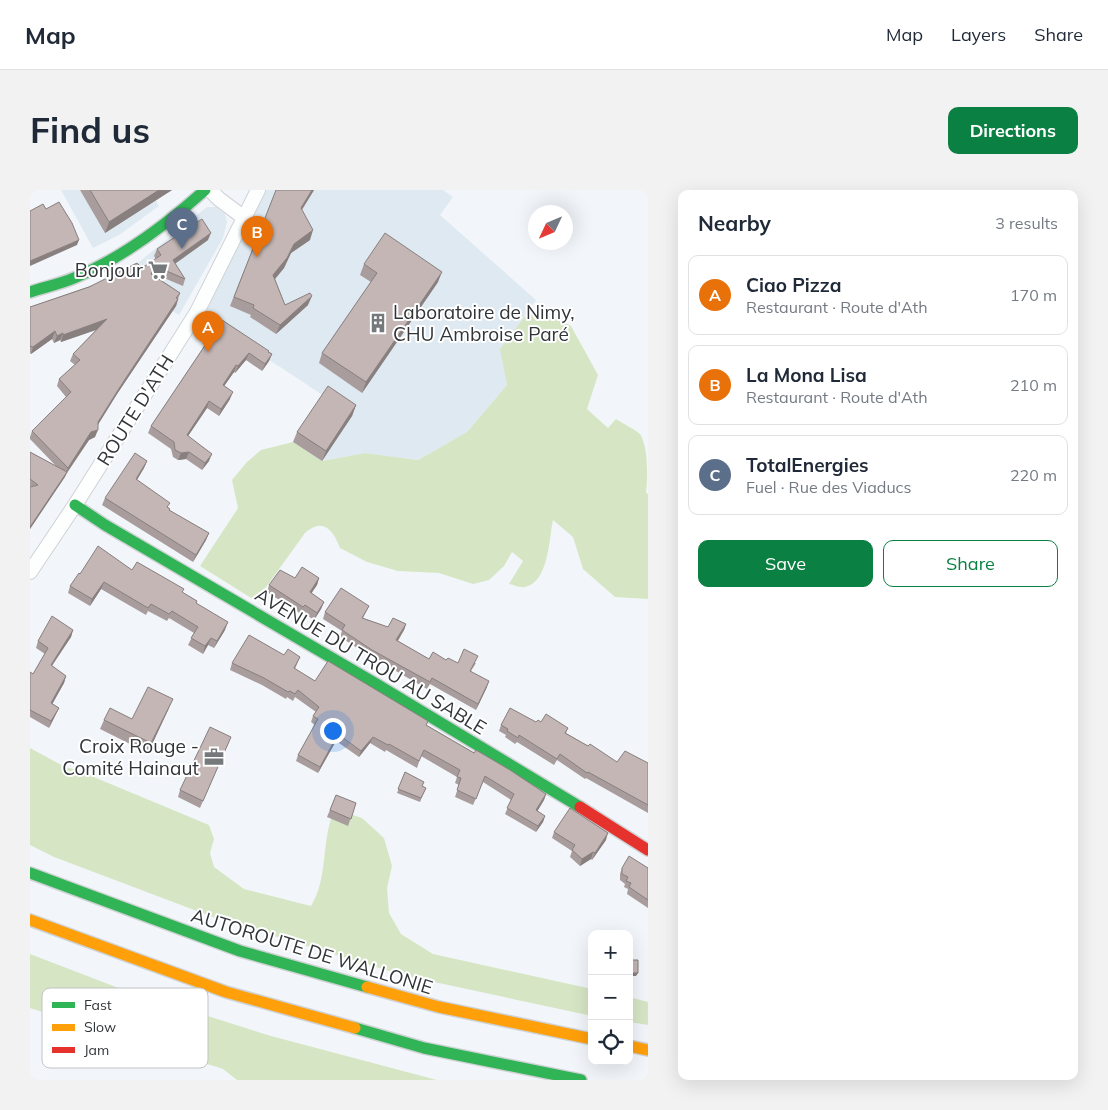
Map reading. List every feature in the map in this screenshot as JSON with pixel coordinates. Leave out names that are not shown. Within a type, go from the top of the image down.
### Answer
[{"type":"main road","points":[[30,292],[74,277],[129,249],[165,224],[204,190]]},
{"type":"main road","name":"AVENUE DU TROU AU SABLE","points":[[76,505],[535,779],[648,850]]},
{"type":"main road","name":"AUTOROUTE DE WALLONIE","points":[[30,872],[78,892],[240,951],[439,1008],[588,1038]]},
{"type":"main road","points":[[30,920],[226,992],[424,1048],[581,1080]]},
{"type":"main road","points":[[633,1047],[648,1050]]},
{"type":"street","points":[[210,190],[244,217]]},
{"type":"street","name":"ROUTE D'ATH","points":[[30,572],[76,505],[197,312],[258,190]]},
{"type":"shaded area","points":[[61,190],[150,190],[159,206],[119,235],[93,248]]},
{"type":"shaded area","points":[[258,190],[443,190],[453,197],[440,215],[536,300],[501,349],[507,385],[467,432],[418,460],[365,453],[322,461],[293,442],[324,396],[197,312]]},
{"type":"shaded area","points":[[207,207],[216,207],[225,214],[227,222],[223,238],[179,315],[162,305],[134,266]]},
{"type":"green space","points":[[546,311],[571,326],[598,375],[587,409],[608,428],[616,419],[640,434],[643,439],[647,462],[646,493],[648,494],[648,599],[615,597],[583,569],[573,537],[553,520],[549,548],[543,568],[539,577],[525,587],[509,584],[523,561],[512,552],[504,566],[489,580],[473,584],[439,573],[398,571],[367,562],[340,548],[331,531],[322,526],[311,528],[305,533],[256,601],[200,566],[238,508],[232,480],[246,463],[261,450],[293,442],[322,461],[365,453],[418,460],[467,432],[507,385],[500,349],[525,316]]},
{"type":"green space","points":[[30,748],[65,767],[77,770],[209,825],[214,839],[210,853],[214,867],[244,889],[311,906],[320,885],[331,819],[344,812],[362,818],[384,838],[392,866],[387,888],[389,913],[401,934],[433,954],[588,988],[588,1015],[406,976],[218,919],[54,857],[30,845]]},
{"type":"green space","points":[[30,954],[119,988],[42,988],[42,1012],[30,1008]]},
{"type":"green space","points":[[633,998],[648,1002],[648,1025],[633,1023]]},
{"type":"green space","points":[[208,1016],[271,1036],[437,1080],[237,1080],[223,1069],[208,1064]]},
{"type":"building","points":[[90,190],[159,190],[109,222]]},
{"type":"building","points":[[276,190],[312,190],[301,208],[313,230],[294,244],[287,258],[273,275],[285,305],[310,293],[312,296],[280,325],[253,308],[254,305],[234,297]]},
{"type":"building","points":[[59,202],[72,223],[79,240],[30,261],[30,211],[43,204],[46,209]]},
{"type":"building","points":[[202,219],[211,233],[173,260],[185,279],[155,266],[151,274],[180,293],[176,298],[178,299],[98,422],[98,430],[91,432],[68,468],[32,431],[71,392],[59,379],[80,360],[73,354],[107,319],[63,335],[63,333],[57,336],[55,331],[33,347],[30,346],[30,307],[89,287],[137,263],[142,268],[161,255],[157,249]]},
{"type":"building","name":"Laboratoire de Nimy, CHU Ambroise Paré","points":[[385,233],[442,272],[366,382],[322,353],[377,273],[364,264]]},
{"type":"building","points":[[222,320],[272,354],[265,364],[249,353],[238,366],[236,365],[223,385],[233,392],[221,409],[209,401],[187,435],[212,454],[205,463],[189,452],[181,453],[175,450],[174,442],[151,426]]},
{"type":"building","points":[[328,386],[356,405],[326,451],[297,432]]},
{"type":"building","points":[[30,452],[67,472],[30,527],[30,487],[38,485],[30,479]]},
{"type":"building","points":[[135,453],[147,461],[136,479],[170,503],[167,507],[169,510],[209,533],[196,555],[105,498]]},
{"type":"building","points":[[98,546],[132,570],[137,562],[184,589],[182,592],[197,601],[196,603],[228,622],[217,641],[211,638],[205,646],[191,638],[198,627],[172,611],[169,614],[151,604],[148,608],[104,582],[92,599],[70,586]]},
{"type":"building","points":[[302,567],[319,578],[310,592],[324,602],[317,613],[305,605],[303,607],[269,585],[280,570],[295,578]]},
{"type":"building","points":[[341,588],[369,606],[362,618],[388,627],[393,618],[406,624],[396,640],[429,659],[433,652],[446,660],[448,658],[458,663],[464,649],[478,656],[470,671],[489,681],[478,704],[432,678],[430,682],[372,650],[342,630],[345,625],[325,612]]},
{"type":"building","points":[[52,616],[73,630],[51,665],[66,676],[51,703],[59,708],[51,721],[30,710],[30,672],[33,674],[48,648],[38,641]]},
{"type":"building","points":[[249,635],[284,655],[288,649],[300,657],[294,668],[315,681],[328,661],[428,721],[426,725],[474,753],[476,750],[510,770],[546,794],[536,810],[545,816],[538,826],[507,808],[514,794],[485,776],[476,799],[457,790],[461,778],[457,777],[460,770],[424,750],[419,761],[373,737],[361,751],[338,734],[320,767],[298,755],[318,719],[313,716],[319,707],[298,690],[295,694],[290,691],[288,692],[232,663]]},
{"type":"building","points":[[148,687],[173,699],[151,743],[104,720],[110,708],[132,719]]},
{"type":"building","points":[[510,708],[536,722],[538,720],[541,722],[546,714],[568,728],[565,733],[588,746],[590,744],[617,762],[625,751],[648,763],[648,805],[587,773],[560,754],[557,759],[519,735],[518,738],[507,731],[508,729],[501,725]]},
{"type":"building","points":[[210,727],[231,737],[203,801],[180,790]]},
{"type":"building","points":[[405,772],[424,782],[422,786],[426,788],[421,798],[398,789]]},
{"type":"building","points":[[336,795],[356,803],[351,819],[330,810]]},
{"type":"building","points":[[570,808],[608,833],[595,853],[593,852],[582,859],[572,850],[575,845],[554,832]]},
{"type":"building","points":[[629,856],[648,868],[648,900],[629,887],[631,883],[626,881],[628,877],[622,874],[622,868]]},
{"type":"building","points":[[633,960],[638,960],[638,973],[633,973]]},
{"type":"traffic: fast","points":[[30,292],[69,280],[110,261],[143,240],[205,190]]},
{"type":"traffic: fast","points":[[75,505],[105,525],[378,685],[580,807]]},
{"type":"traffic: fast","points":[[30,873],[240,951],[367,987]]},
{"type":"traffic: fast","points":[[355,1028],[424,1048],[581,1080]]},
{"type":"traffic: slow","points":[[30,920],[226,992],[355,1028]]},
{"type":"traffic: slow","points":[[367,987],[439,1007],[588,1038]]},
{"type":"traffic: slow","points":[[633,1047],[648,1050]]},
{"type":"traffic: jam","points":[[580,807],[648,850]]},
{"type":"place","name":"TotalEnergies","points":[[182,249]]},
{"type":"place","name":"La Mona Lisa","points":[[257,257]]},
{"type":"place","name":"Bonjour","points":[[158,270]]},
{"type":"place","name":"Laboratoire de Nimy, CHU Ambroise Paré","points":[[378,323]]},
{"type":"place","name":"Ciao Pizza","points":[[208,352]]},
{"type":"place","name":"Croix Rouge - Comité Hainaut","points":[[214,757]]}]
